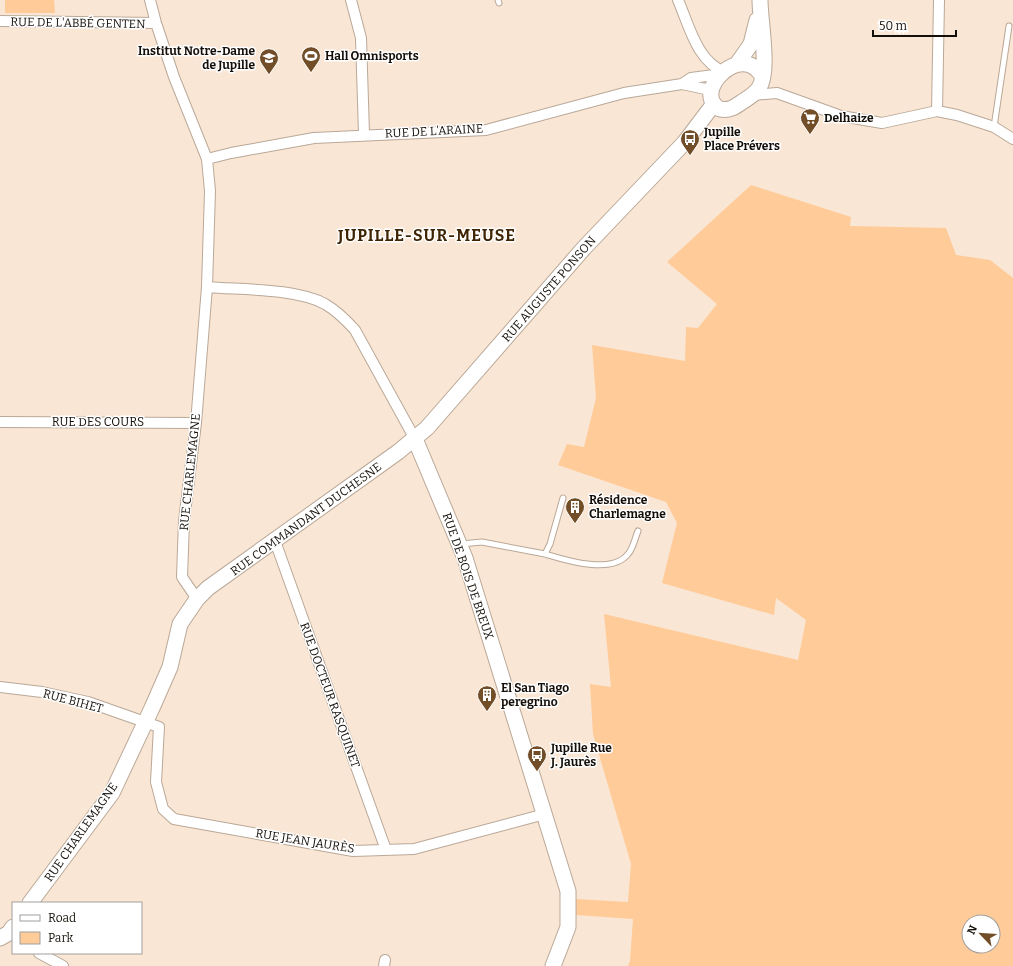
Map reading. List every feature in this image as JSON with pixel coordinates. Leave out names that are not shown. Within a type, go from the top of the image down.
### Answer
[{"type":"street","name":"RUE CHARLEMAGNE","points":[[31,902],[112,792],[170,667],[180,624],[197,599],[182,577],[184,521],[196,423],[207,287],[210,217],[207,159],[174,77],[150,0]]},
{"type":"street","points":[[351,0],[361,38],[364,134]]},
{"type":"street","points":[[678,0],[702,56],[717,69],[728,71]]},
{"type":"street","points":[[937,111],[939,0]]},
{"type":"street","points":[[760,2],[763,24],[762,77],[758,89],[753,95],[732,109],[719,108],[710,98],[710,90],[751,44],[760,2]]},
{"type":"street","name":"RUE DE L'ABBÉ GENTEN","points":[[0,22],[156,23]]},
{"type":"street","points":[[682,84],[691,78],[714,75],[750,64],[757,68],[762,77],[777,93]]},
{"type":"street","points":[[682,84],[710,90]]},
{"type":"street","name":"RUE DE L'ARAINE","points":[[207,159],[231,153],[314,138],[364,134],[486,130],[624,93],[682,84]]},
{"type":"street","points":[[753,95],[777,93],[841,116],[882,123],[937,111],[957,115],[994,127],[1013,138]]},
{"type":"street","name":"RUE AUGUSTE PONSON","points":[[415,439],[428,428],[584,248],[719,108]]},
{"type":"street","name":"RUE DE BOIS DE BREUX","points":[[207,287],[307,296],[325,304],[341,315],[355,330],[415,439],[460,544],[568,891],[568,927],[554,966]]},
{"type":"street","name":"RUE DES COURS","points":[[0,422],[196,423]]},
{"type":"street","name":"RUE COMMANDANT DUCHESNE","points":[[197,599],[208,588],[415,439]]},
{"type":"street","name":"RUE DOCTEUR RASQUINET","points":[[275,541],[386,850]]},
{"type":"street","name":"RUE BIHET","points":[[0,687],[42,692],[88,702],[145,722]]},
{"type":"street","name":"RUE JEAN JAURÈS","points":[[145,722],[159,727],[156,782],[163,809],[174,819],[353,851],[414,849],[545,814]]},
{"type":"street","points":[[41,954],[63,966]]},
{"type":"lane","points":[[994,127],[1009,26]]},
{"type":"lane","points":[[545,554],[550,544],[563,498]]},
{"type":"lane","points":[[460,544],[468,542],[482,542],[545,554],[571,562],[595,565],[618,562],[628,554],[638,531]]},
{"type":"green space","points":[[5,0],[54,0],[55,13],[5,13]]},
{"type":"green space","points":[[751,185],[851,217],[850,226],[946,228],[956,255],[990,260],[1013,278],[1013,966],[628,966],[630,961],[633,919],[576,915],[576,899],[628,902],[631,864],[593,734],[590,684],[611,687],[604,614],[798,660],[806,620],[776,598],[774,615],[662,583],[677,523],[666,502],[558,465],[567,444],[584,447],[596,398],[592,345],[685,361],[686,327],[698,328],[717,304],[667,262]]},
{"type":"place","name":"Hall Omnisports","points":[[311,73]]},
{"type":"place","name":"Institut Notre-Dame de Jupille","points":[[269,75]]},
{"type":"place","name":"Delhaize","points":[[810,135]]},
{"type":"place","name":"Jupille Place Prévers","points":[[690,156]]},
{"type":"place","name":"Résidence Charlemagne","points":[[575,524]]},
{"type":"place","name":"El San Tiago peregrino","points":[[487,712]]},
{"type":"place","name":"Jupille Rue J. Jaurès","points":[[537,772]]},
{"type":"district","name":"JUPILLE-SUR-MEUSE","points":[[427,235]]}]
